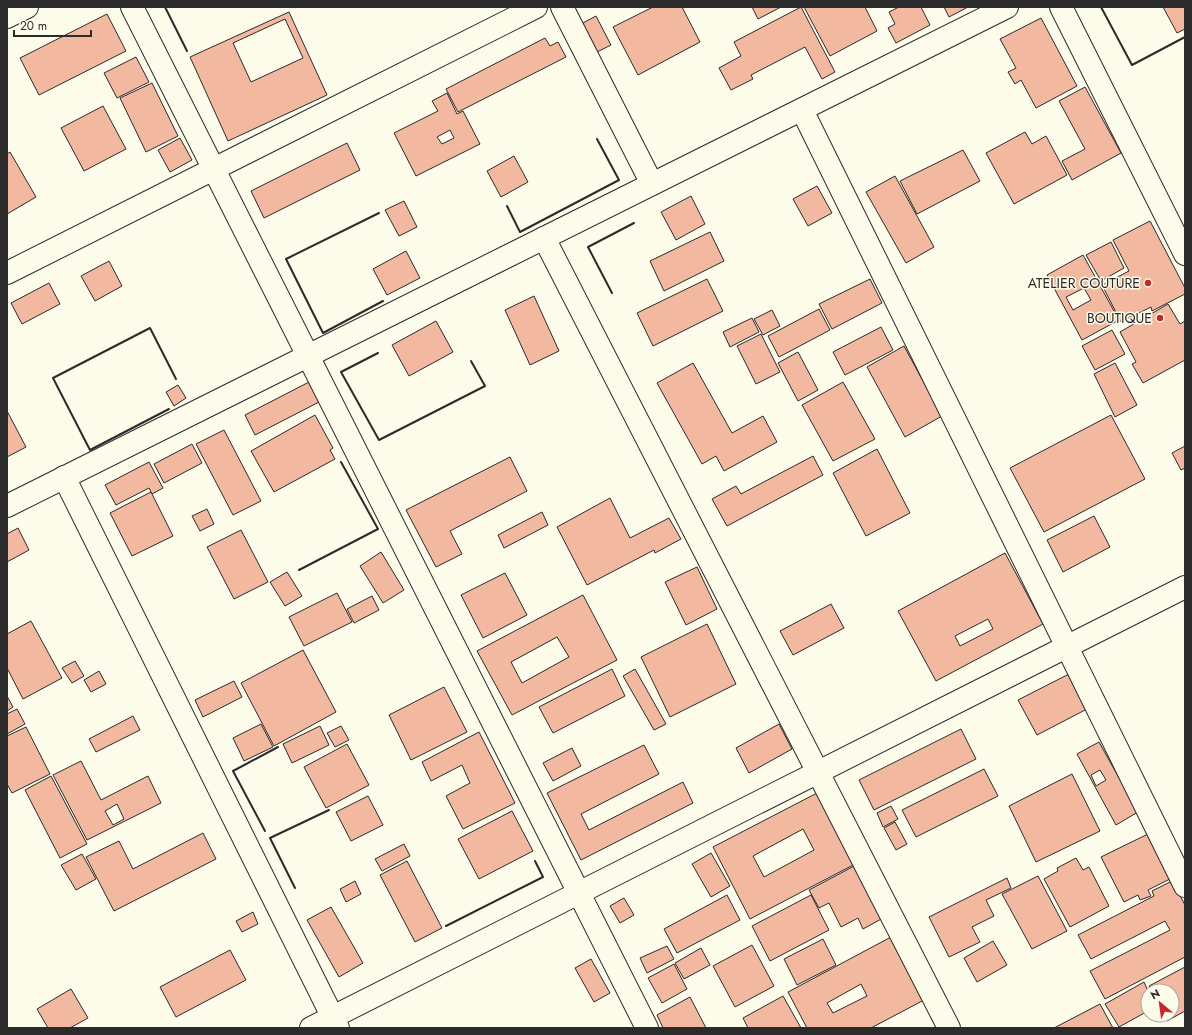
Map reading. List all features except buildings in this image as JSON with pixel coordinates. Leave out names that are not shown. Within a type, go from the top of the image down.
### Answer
[{"type":"street","points":[[7,17],[27,7]]},
{"type":"street","points":[[132,7],[647,1028]]},
{"type":"street","points":[[7,273],[536,7]]},
{"type":"street","points":[[562,7],[652,184]]},
{"type":"street","points":[[7,506],[1007,7]]},
{"type":"street","points":[[1061,7],[1185,254]]},
{"type":"street","points":[[802,110],[1066,646],[1177,850],[1185,886]]},
{"type":"street","points":[[544,238],[949,1028]]},
{"type":"street","points":[[64,477],[335,1023]]},
{"type":"street","points":[[311,1028],[335,1023],[579,893],[1185,586]]},
{"type":"wall","points":[[165,7],[187,51]]},
{"type":"wall","points":[[1101,7],[1132,65],[1185,37]]},
{"type":"wall","points":[[507,206],[520,232],[619,180],[597,139]]},
{"type":"wall","points":[[379,213],[286,259],[323,333],[383,301]]},
{"type":"wall","points":[[612,293],[588,247],[634,223]]},
{"type":"wall","points":[[169,409],[90,450],[53,378],[150,328],[176,379]]},
{"type":"wall","points":[[378,353],[341,372],[379,440],[485,386],[471,361]]},
{"type":"wall","points":[[299,570],[378,529],[341,462]]},
{"type":"wall","points":[[265,831],[233,771],[278,747]]},
{"type":"wall","points":[[295,888],[270,838],[329,810]]},
{"type":"wall","points":[[446,926],[543,877],[535,861]]},
{"type":"place","name":"ATELIER COUTURE","points":[[1148,283]]},
{"type":"place","name":"BOUTIQUE","points":[[1160,318]]}]
